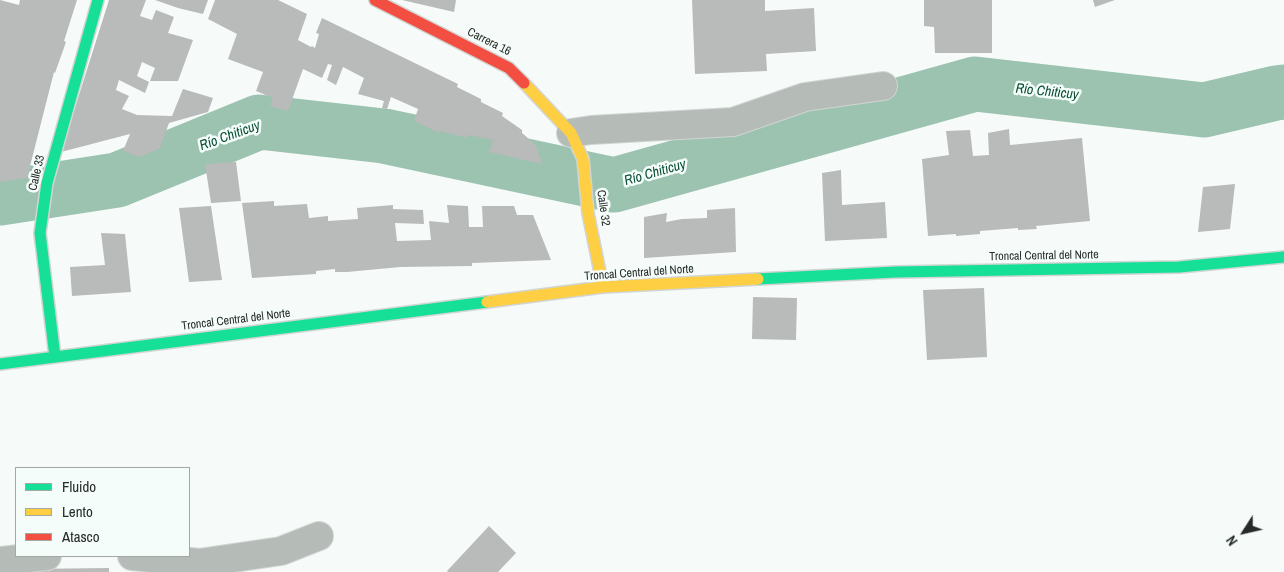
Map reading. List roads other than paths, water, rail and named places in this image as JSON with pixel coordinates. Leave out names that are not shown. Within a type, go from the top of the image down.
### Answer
[{"type":"main road","name":"Calle 33","points":[[55,357],[40,233],[47,183],[98,0]]},
{"type":"main road","name":"Carrera 16","points":[[375,0],[509,68],[571,133]]},
{"type":"main road","name":"Calle 32","points":[[571,133],[583,159],[588,214],[603,288]]},
{"type":"main road","name":"Troncal Central del Norte","points":[[0,364],[603,288],[896,272],[1179,267],[1284,257]]},
{"type":"street","points":[[571,133],[591,130],[733,122],[805,97],[883,86]]},
{"type":"street","points":[[142,557],[199,563],[281,551],[319,536]]},
{"type":"street","points":[[0,561],[38,557]]},
{"type":"waterway","name":"Río Chiticuy","points":[[0,198],[117,180],[259,122],[384,136],[614,185],[975,84],[1204,110],[1284,92]]}]
